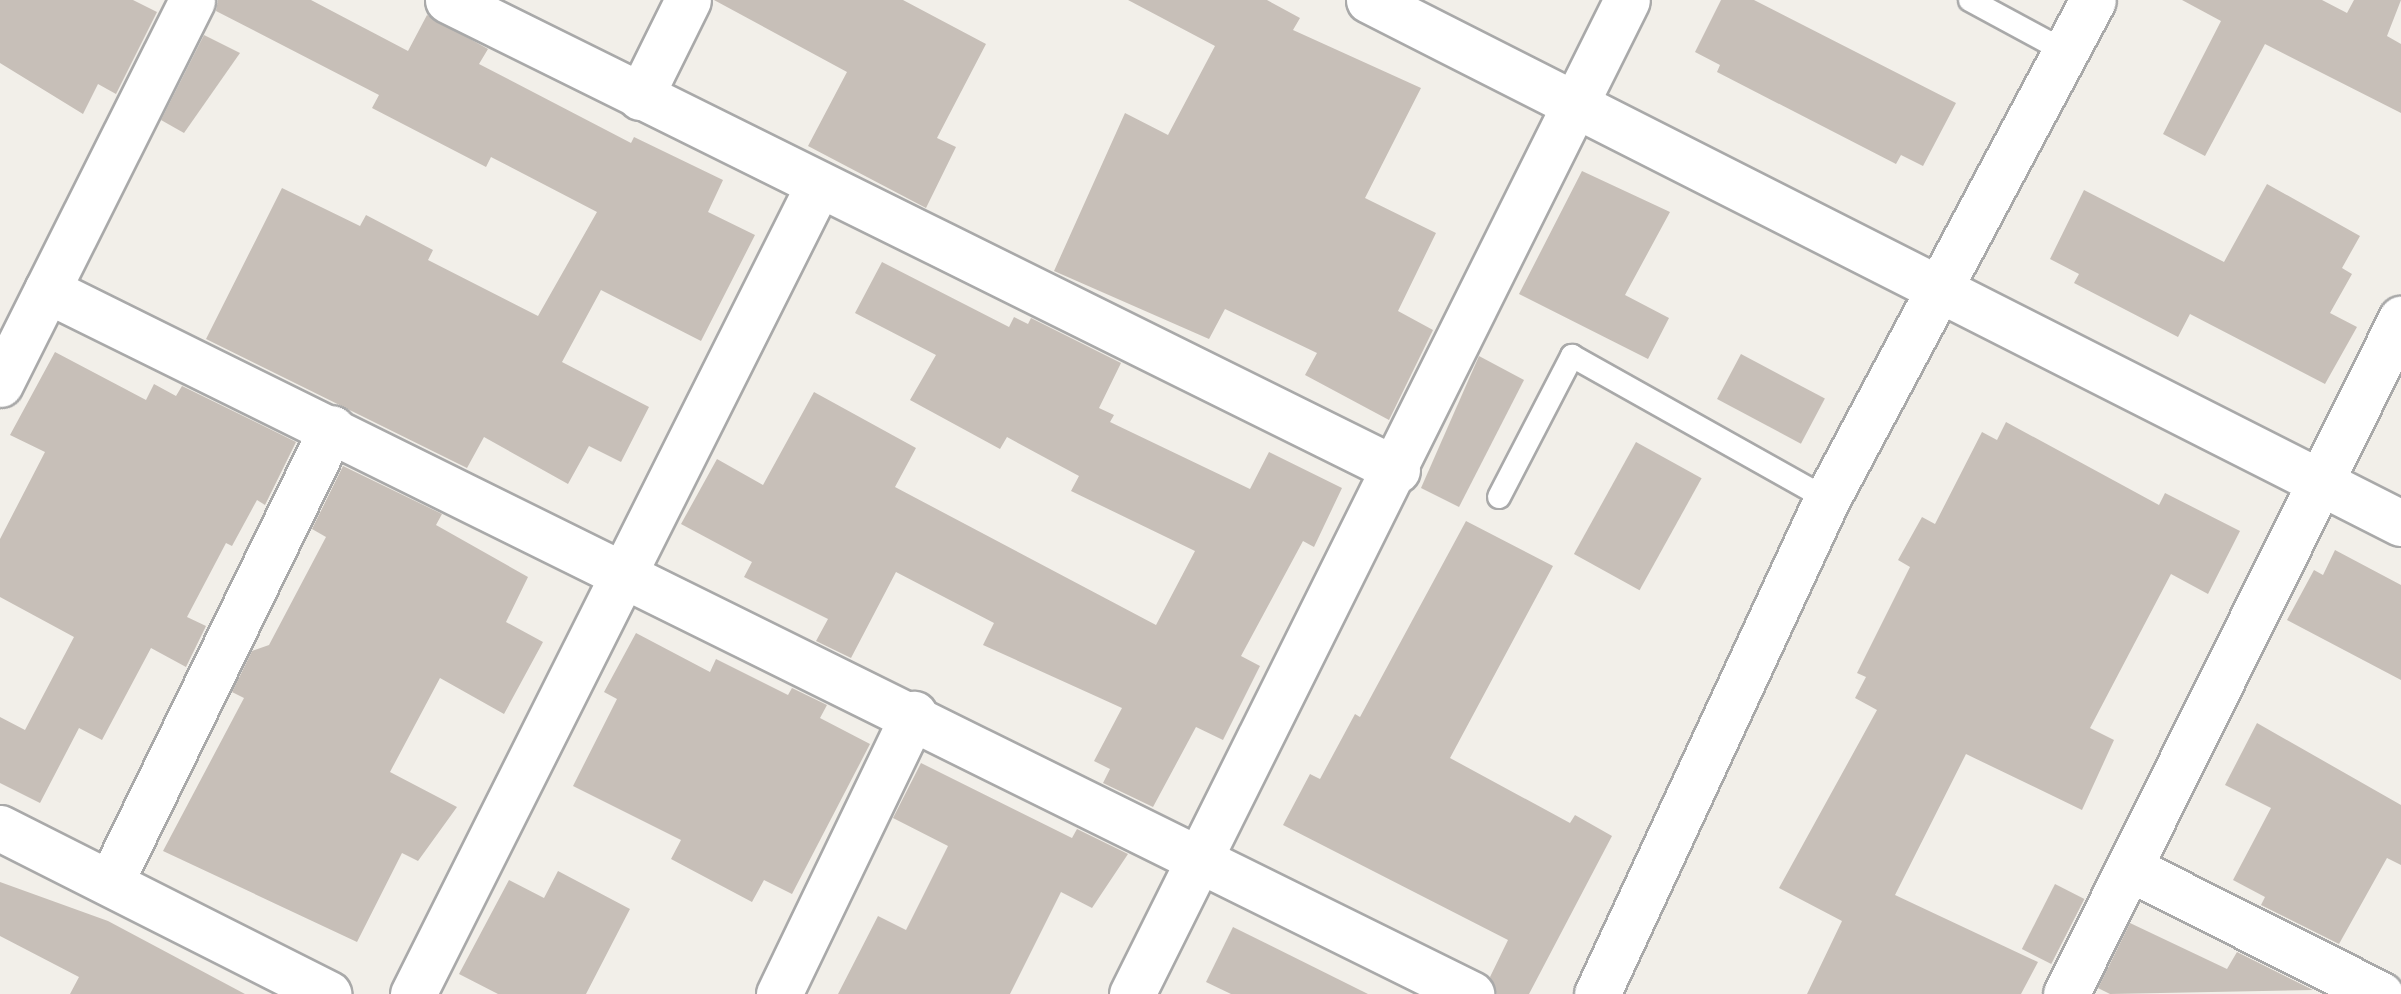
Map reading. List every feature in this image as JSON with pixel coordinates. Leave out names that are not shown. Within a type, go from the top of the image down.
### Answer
[{"type":"street","points":[[0,384],[192,0]]},
{"type":"street","points":[[448,0],[1397,470]]},
{"type":"street","points":[[640,97],[688,0]]},
{"type":"street","points":[[1368,0],[1941,286],[2401,523]]},
{"type":"street","points":[[1132,994],[1397,470],[1628,0]]},
{"type":"street","points":[[1597,994],[1827,499],[2093,0]]},
{"type":"street","points":[[413,994],[818,186]]},
{"type":"street","points":[[47,290],[627,572],[1471,994]]},
{"type":"street","points":[[2066,994],[2401,319]]},
{"type":"street","points":[[110,884],[332,428]]},
{"type":"street","points":[[779,994],[914,714]]},
{"type":"street","points":[[0,828],[328,994]]},
{"type":"street","points":[[2131,869],[2380,994]]},
{"type":"lane","points":[[1970,0],[2068,53]]},
{"type":"lane","points":[[1499,497],[1572,356],[1827,499]]},
{"type":"building","points":[[0,0],[133,0],[157,12],[116,94],[98,84],[83,114],[0,63]]},
{"type":"building","points":[[218,0],[311,0],[408,51],[427,15],[488,49],[479,64],[631,143],[634,137],[723,180],[708,212],[755,235],[701,341],[601,290],[562,362],[649,407],[621,462],[589,446],[568,484],[484,437],[467,468],[206,339],[282,188],[360,226],[366,215],[433,250],[428,260],[538,316],[597,212],[491,157],[486,167],[372,108],[379,95],[216,11]]},
{"type":"building","points":[[714,0],[903,0],[986,44],[937,138],[956,147],[926,208],[808,146],[847,72]]},
{"type":"building","points":[[1128,0],[1267,0],[1300,18],[1293,30],[1421,88],[1365,198],[1436,233],[1398,311],[1433,330],[1389,420],[1305,375],[1317,353],[1225,309],[1209,339],[1054,271],[1125,113],[1168,135],[1215,46]]},
{"type":"building","points":[[1721,0],[1754,0],[1956,103],[1923,166],[1901,155],[1896,164],[1717,72],[1720,65],[1695,52]]},
{"type":"building","points":[[2182,0],[2322,0],[2347,13],[2354,0],[2401,0],[2387,36],[2401,44],[2401,113],[2265,44],[2205,156],[2163,134],[2221,21]]},
{"type":"building","points":[[204,35],[240,53],[184,133],[161,120]]},
{"type":"building","points":[[1582,171],[1670,212],[1625,295],[1669,318],[1648,359],[1519,294]]},
{"type":"building","points":[[2267,184],[2360,236],[2342,268],[2352,274],[2330,313],[2357,327],[2325,384],[2190,314],[2178,337],[2074,283],[2079,274],[2050,259],[2084,190],[2224,262]]},
{"type":"building","points":[[882,262],[1009,327],[1014,317],[1028,324],[1031,318],[1121,363],[1099,408],[1114,415],[1110,422],[1250,489],[1269,452],[1342,488],[1314,547],[1303,541],[1241,656],[1260,666],[1223,740],[1196,727],[1153,807],[1103,783],[1110,769],[1094,761],[1122,708],[983,645],[994,623],[896,572],[851,658],[816,641],[828,619],[744,577],[752,562],[681,524],[717,459],[763,485],[814,392],[916,448],[895,487],[1156,625],[1195,551],[1071,491],[1079,476],[1007,437],[1000,449],[910,400],[936,355],[855,313]]},
{"type":"building","points":[[55,352],[146,400],[154,384],[176,396],[182,386],[296,442],[265,505],[257,500],[232,546],[226,543],[187,617],[206,626],[186,667],[151,648],[102,740],[79,728],[40,803],[0,783],[0,717],[25,730],[74,637],[0,597],[0,539],[45,452],[10,435]]},
{"type":"building","points":[[1741,354],[1825,399],[1801,444],[1717,399]]},
{"type":"building","points":[[1479,356],[1524,380],[1459,507],[1421,488]]},
{"type":"building","points":[[2006,422],[2159,505],[2165,493],[2240,531],[2208,594],[2171,574],[2090,728],[2114,740],[2082,810],[1966,754],[1895,895],[2038,962],[2021,994],[1807,994],[1842,921],[1779,888],[1877,710],[1855,698],[1866,677],[1857,673],[1910,567],[1898,560],[1922,517],[1935,524],[1982,432],[1997,440]]},
{"type":"building","points":[[1636,442],[1702,478],[1640,590],[1574,554]]},
{"type":"building","points":[[343,466],[442,514],[436,525],[528,577],[506,622],[543,642],[504,714],[440,678],[390,772],[457,807],[418,861],[402,853],[357,942],[163,851],[244,698],[232,692],[252,651],[269,645],[326,537],[312,529]]},
{"type":"building","points":[[1466,521],[1553,566],[1450,758],[1570,823],[1575,815],[1612,836],[1529,994],[1497,994],[1490,977],[1508,940],[1283,825],[1310,774],[1320,779],[1355,714],[1360,717]]},
{"type":"building","points":[[2335,550],[2401,585],[2401,680],[2287,620],[2314,570],[2323,575]]},
{"type":"building","points":[[636,633],[710,672],[716,659],[788,695],[792,688],[827,705],[820,718],[870,744],[792,894],[764,880],[752,902],[671,859],[681,840],[573,786],[617,699],[604,692]]},
{"type":"building","points":[[2257,723],[2401,805],[2401,865],[2387,858],[2339,944],[2261,905],[2265,897],[2233,880],[2271,808],[2225,785]]},
{"type":"building","points":[[921,763],[1072,838],[1077,829],[1128,854],[1092,908],[1061,892],[1010,994],[838,994],[878,916],[906,930],[948,846],[893,818]]},
{"type":"building","points":[[558,871],[630,909],[586,994],[498,994],[459,974],[509,880],[544,898]]},
{"type":"building","points":[[0,882],[108,921],[245,994],[70,994],[79,977],[0,936]]},
{"type":"building","points":[[2055,884],[2084,899],[2051,964],[2022,949]]},
{"type":"building","points":[[2130,923],[2227,969],[2237,952],[2313,990],[2110,994],[2098,988]]},
{"type":"building","points":[[1233,927],[1368,994],[1231,994],[1206,982]]}]
